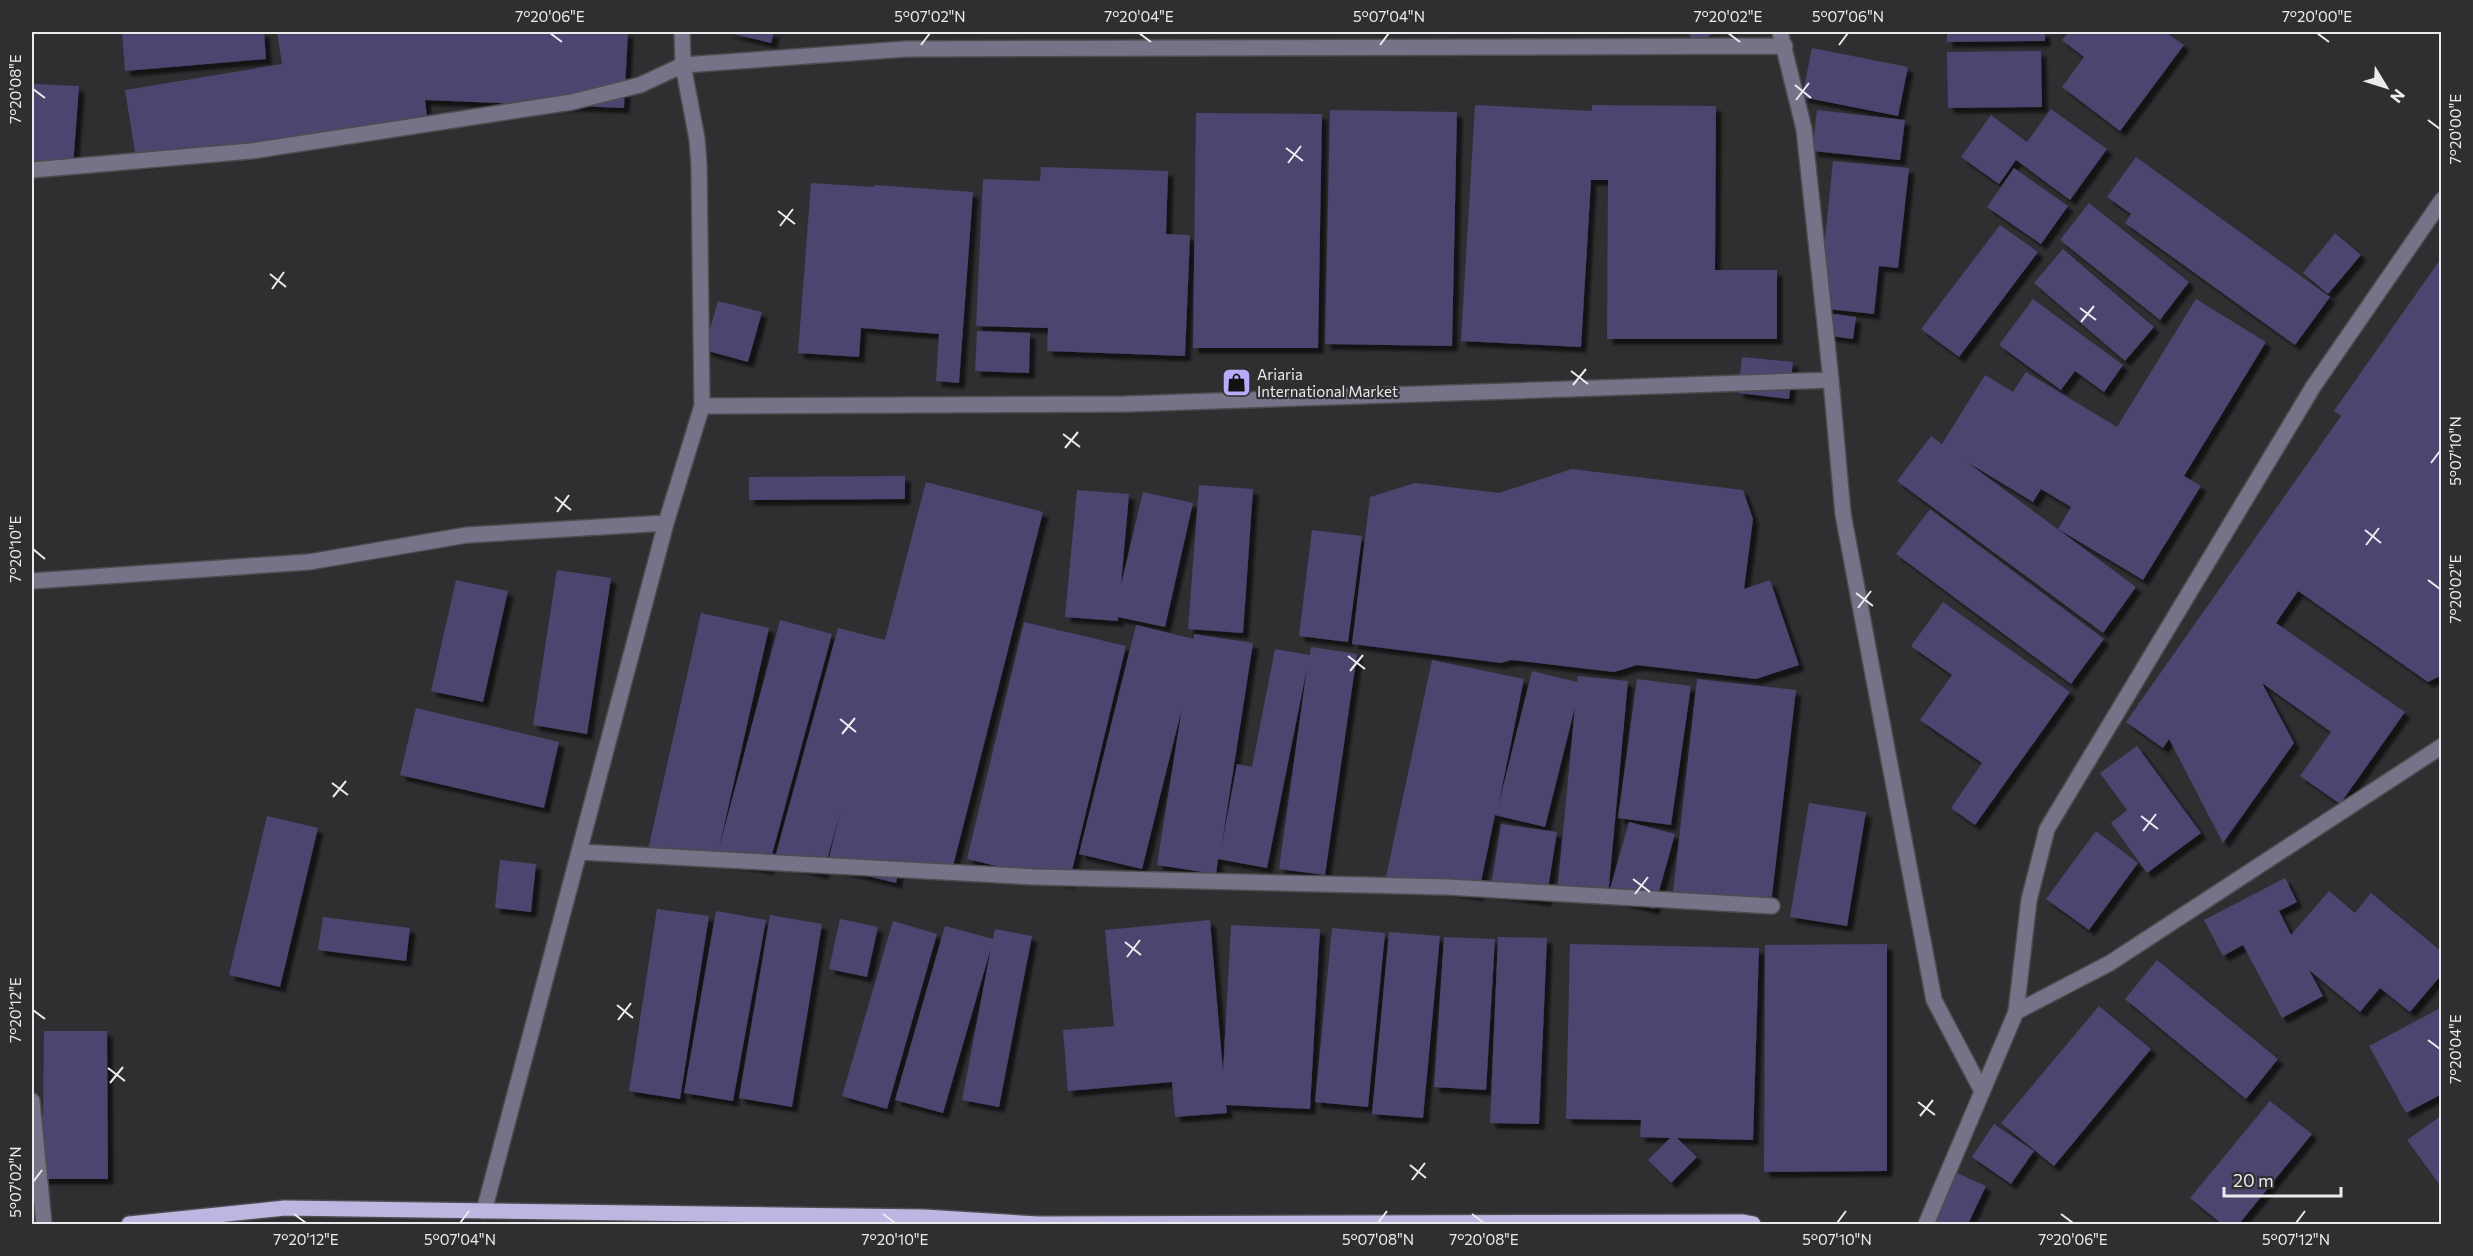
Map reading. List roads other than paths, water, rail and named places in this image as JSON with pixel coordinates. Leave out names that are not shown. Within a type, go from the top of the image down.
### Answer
[{"type":"main road","points":[[129,1224],[285,1208],[1038,1224],[1742,1222],[1754,1224]]},
{"type":"street","points":[[484,1211],[666,523],[702,406],[699,165],[697,139],[683,65],[682,32]]},
{"type":"street","points":[[32,170],[251,152],[573,102],[640,85],[683,65],[906,49],[1782,39],[1804,129],[1843,514],[1934,1000],[1982,1091]]},
{"type":"street","points":[[1926,1224],[2016,1012],[2030,900],[2047,829],[2313,387],[2442,200]]},
{"type":"street","points":[[702,406],[1126,404],[1831,380]]},
{"type":"street","points":[[32,581],[309,562],[467,535],[666,523]]},
{"type":"street","points":[[2016,1012],[2110,963],[2442,746]]},
{"type":"street","points":[[580,852],[1035,877],[1447,887],[1773,906]]},
{"type":"street","points":[[32,1101],[44,1224]]},
{"type":"place","name":"Ariaria International Market","points":[[1236,383]]}]
